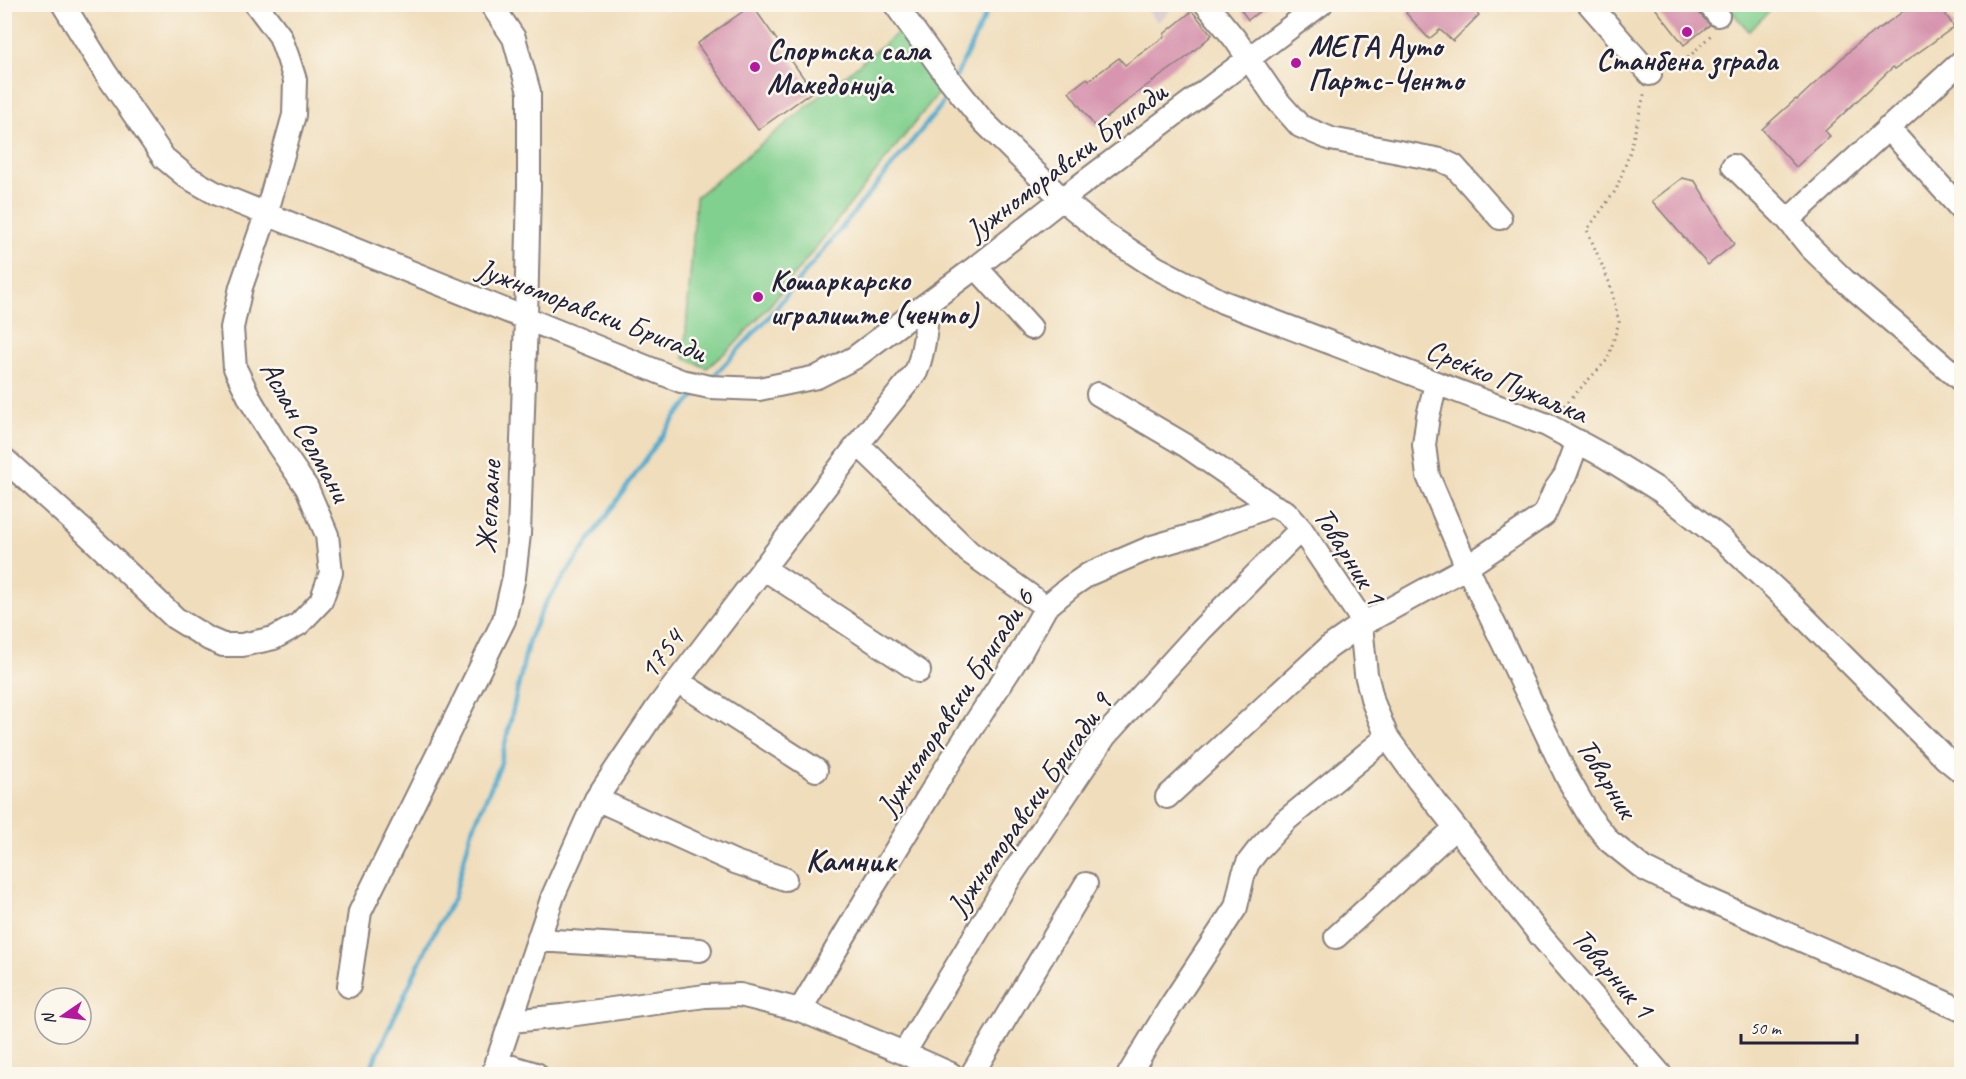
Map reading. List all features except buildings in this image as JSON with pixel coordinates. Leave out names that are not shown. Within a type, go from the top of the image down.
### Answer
[{"type":"street","name":"Јужноморавски Бригади","points":[[63,4],[105,72],[164,158],[187,177],[217,194],[681,381],[710,387],[759,389],[817,377],[854,357],[1321,4]]},
{"type":"street","points":[[256,4],[280,36],[295,80],[294,115],[266,215]]},
{"type":"street","name":"Жегљане","points":[[348,986],[360,912],[504,620],[514,578],[519,534],[526,318],[529,92],[514,38],[491,4]]},
{"type":"street","name":"Среќко Пужаљка","points":[[895,4],[982,120],[1062,199],[1103,233],[1155,267],[1223,302],[1546,425],[1578,441],[1662,492],[1724,541],[1788,601],[1946,759],[1962,772]]},
{"type":"street","points":[[1206,4],[1249,59],[1277,100],[1300,126],[1331,139],[1441,160],[1454,166],[1500,218]]},
{"type":"street","points":[[1589,4],[1650,74]]},
{"type":"street","points":[[1788,220],[1962,61]]},
{"type":"street","points":[[1888,128],[1962,210]]},
{"type":"street","points":[[1733,166],[1844,280],[1962,381]]},
{"type":"street","name":"Аслан Селмани","points":[[4,459],[175,618],[192,630],[223,645],[242,645],[274,638],[299,624],[321,601],[331,573],[327,535],[307,488],[273,438],[235,368],[232,328],[241,287],[266,215]]},
{"type":"street","points":[[976,267],[1030,328]]},
{"type":"street","name":"1754","points":[[494,1068],[553,896],[596,799],[657,708],[858,444],[916,372],[925,336],[928,303]]},
{"type":"street","name":"Товарник","points":[[1436,384],[1424,445],[1426,468],[1441,508],[1567,777],[1590,817],[1610,841],[1644,869],[1690,892],[1962,1010]]},
{"type":"street","name":"Товарник 1","points":[[1098,394],[1185,445],[1272,505],[1286,512],[1301,529],[1352,603],[1361,625],[1366,674],[1373,702],[1388,736],[1418,780],[1540,935],[1663,1074]]},
{"type":"street","points":[[1167,797],[1328,648],[1361,625],[1467,567],[1544,515],[1555,490],[1565,476],[1578,441]]},
{"type":"street","points":[[858,444],[969,552],[1046,607]]},
{"type":"street","name":"Јужноморавски Бригади 6","points":[[800,1010],[944,771],[1018,657],[1046,607],[1089,574],[1152,547],[1200,533],[1272,505]]},
{"type":"street","name":"Јужноморавски Бригади 9","points":[[904,1053],[1011,876],[1105,736],[1201,630],[1301,529]]},
{"type":"street","points":[[763,568],[919,671]]},
{"type":"street","points":[[679,682],[816,770]]},
{"type":"street","points":[[1129,1074],[1236,907],[1248,863],[1285,821],[1388,736]]},
{"type":"street","points":[[596,799],[735,862],[785,879]]},
{"type":"street","points":[[1336,937],[1455,828]]},
{"type":"street","points":[[972,1074],[1086,884]]},
{"type":"street","points":[[537,940],[700,950]]},
{"type":"street","points":[[511,1021],[705,996],[740,995],[800,1010],[951,1074]]},
{"type":"street","points":[[494,1068],[536,1074]]},
{"type":"path","points":[[1955,4],[1962,10]]},
{"type":"path","points":[[1546,425],[1608,359],[1619,322],[1610,284],[1587,230],[1616,190],[1629,155],[1650,74],[1679,67],[1720,26],[1714,10]]},
{"type":"shaded area","points":[[1144,5],[1164,5],[1170,12],[1157,22]]},
{"type":"green space","points":[[1726,5],[1776,5],[1749,31]]},
{"type":"green space","points":[[900,31],[940,91],[771,304],[735,344],[707,368],[684,358],[696,197]]},
{"type":"waterway","points":[[956,76],[991,4]]},
{"type":"waterway","points":[[711,379],[767,319],[941,106],[949,89]]},
{"type":"waterway","points":[[368,1074],[430,940],[454,898],[471,833],[500,766],[529,639],[545,604],[676,416],[699,392]]},
{"type":"place","name":"Станбена зграда","points":[[1687,32]]},
{"type":"place","name":"МЕГА Ауто Партс-Ченто","points":[[1296,63]]},
{"type":"place","name":"Спортска сала Македонија","points":[[755,67]]},
{"type":"place","name":"Кошаркарско игралиште (ченто)","points":[[758,297]]},
{"type":"district","name":"Камник","points":[[851,860]]}]
